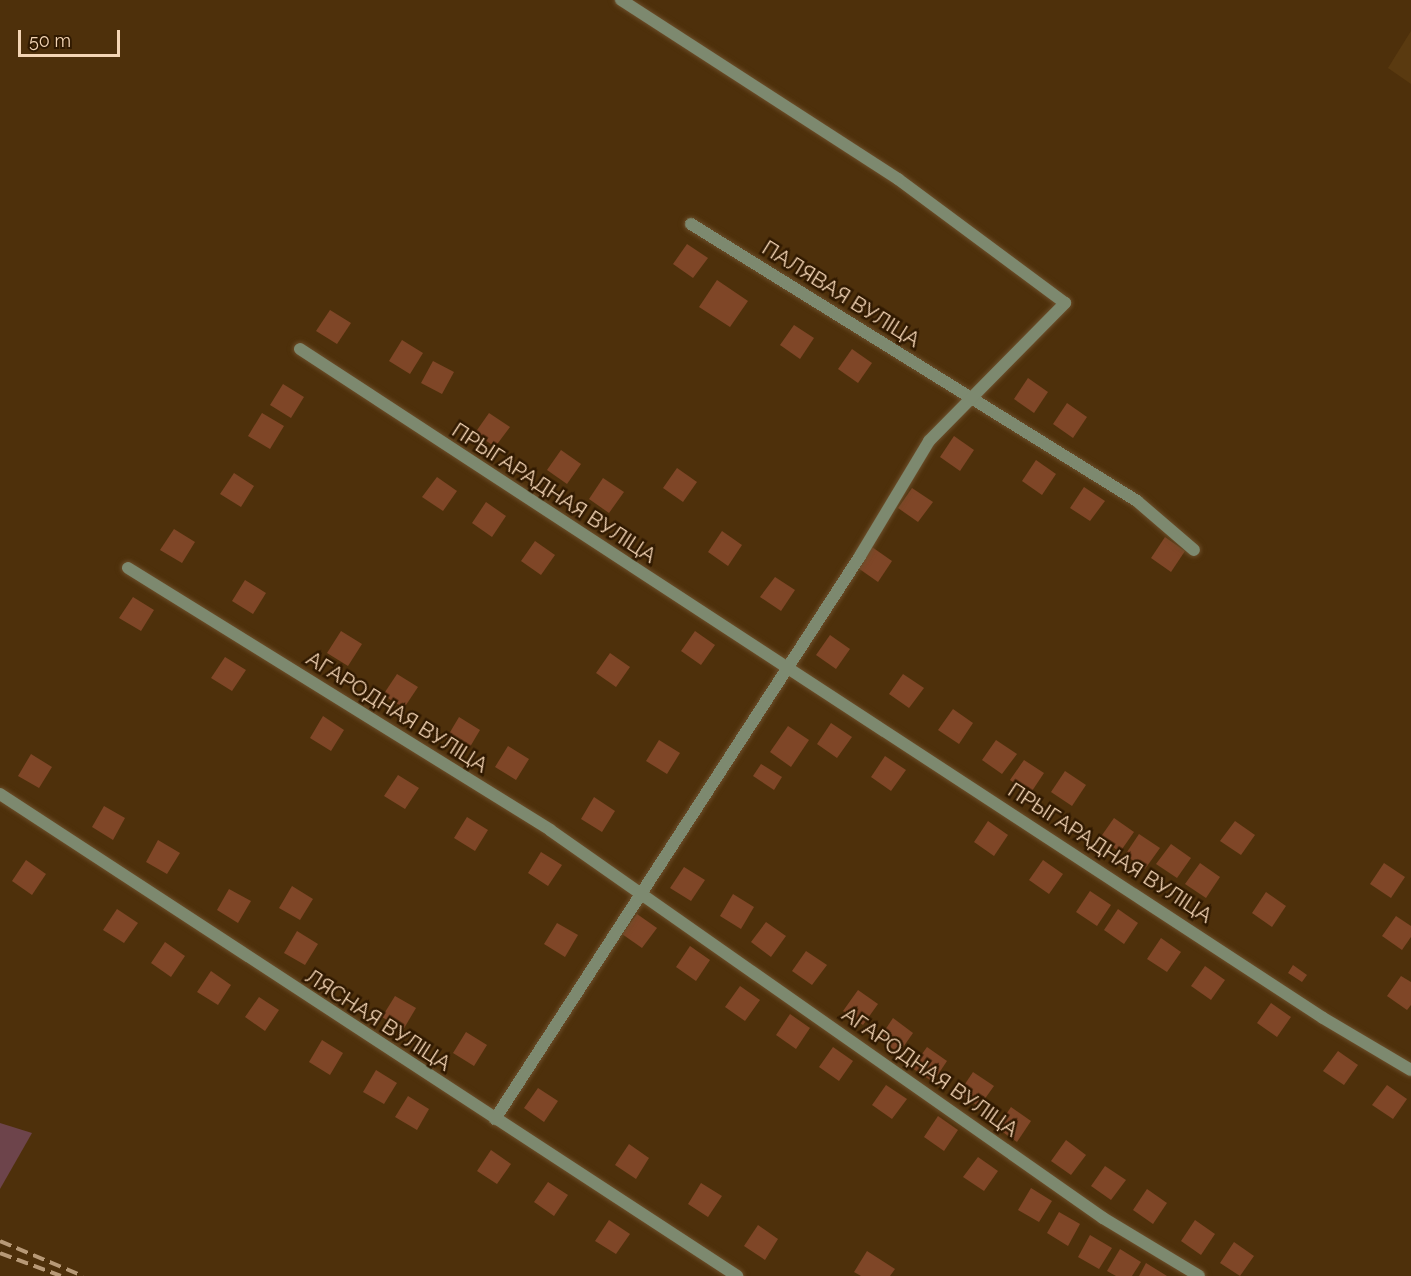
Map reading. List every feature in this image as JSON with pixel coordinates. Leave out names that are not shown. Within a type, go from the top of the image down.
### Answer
[{"type":"street","points":[[495,1119],[788,668],[929,441],[1065,303],[898,179],[621,0]]},
{"type":"street","name":"ПАЛЯВАЯ ВУЛІЦА","points":[[691,224],[1137,501],[1194,550]]},
{"type":"street","name":"ПРЫГАРАДНАЯ ВУЛІЦА","points":[[300,349],[1323,1018],[1411,1070]]},
{"type":"street","name":"АГАРОДНАЯ ВУЛІЦА","points":[[128,568],[550,830],[642,896],[755,971],[1103,1218],[1199,1276]]},
{"type":"street","name":"ЛЯСНАЯ ВУЛІЦА","points":[[0,794],[737,1276]]},
{"type":"shaded area","points":[[1411,31],[1411,84],[1388,68]]},
{"type":"shaded area","points":[[0,1123],[32,1133],[0,1189]]},
{"type":"building","points":[[687,244],[708,258],[693,278],[673,264]]},
{"type":"building","points":[[717,280],[748,301],[730,327],[699,307]]},
{"type":"building","points":[[330,310],[351,323],[337,344],[316,331]]},
{"type":"building","points":[[794,325],[814,338],[800,359],[780,345]]},
{"type":"building","points":[[402,340],[423,353],[410,374],[389,361]]},
{"type":"building","points":[[852,349],[872,363],[858,383],[838,369]]},
{"type":"building","points":[[433,361],[454,372],[442,394],[421,383]]},
{"type":"building","points":[[1028,378],[1048,392],[1034,413],[1014,399]]},
{"type":"building","points":[[283,384],[304,397],[291,418],[270,405]]},
{"type":"building","points":[[1067,403],[1087,417],[1073,438],[1053,424]]},
{"type":"building","points":[[262,413],[284,426],[270,449],[248,436]]},
{"type":"building","points":[[489,413],[510,427],[495,447],[475,433]]},
{"type":"building","points":[[954,436],[974,450],[960,471],[940,457]]},
{"type":"building","points":[[561,450],[581,464],[567,484],[547,470]]},
{"type":"building","points":[[1036,460],[1056,474],[1042,495],[1022,481]]},
{"type":"building","points":[[677,468],[697,482],[683,502],[663,488]]},
{"type":"building","points":[[234,473],[254,486],[241,507],[220,494]]},
{"type":"building","points":[[437,477],[457,491],[443,511],[422,497]]},
{"type":"building","points":[[603,478],[624,492],[609,513],[589,499]]},
{"type":"building","points":[[1084,487],[1105,501],[1090,521],[1070,508]]},
{"type":"building","points":[[912,488],[933,502],[918,522],[898,508]]},
{"type":"building","points":[[486,502],[506,516],[492,537],[472,523]]},
{"type":"building","points":[[174,529],[195,542],[182,563],[160,550]]},
{"type":"building","points":[[722,531],[742,545],[728,566],[708,552]]},
{"type":"building","points":[[1165,537],[1185,551],[1171,572],[1151,558]]},
{"type":"building","points":[[535,541],[555,555],[541,575],[521,561]]},
{"type":"building","points":[[872,547],[892,561],[878,582],[858,568]]},
{"type":"building","points":[[775,577],[795,590],[781,611],[760,597]]},
{"type":"building","points":[[245,580],[266,593],[253,614],[232,601]]},
{"type":"building","points":[[133,597],[154,610],[141,631],[119,618]]},
{"type":"building","points":[[341,631],[362,644],[348,666],[327,653]]},
{"type":"building","points":[[695,631],[715,645],[701,665],[681,651]]},
{"type":"building","points":[[830,635],[850,649],[836,669],[816,655]]},
{"type":"building","points":[[610,653],[630,667],[616,687],[596,673]]},
{"type":"building","points":[[225,657],[246,670],[232,691],[211,678]]},
{"type":"building","points":[[397,674],[418,687],[404,708],[383,695]]},
{"type":"building","points":[[903,674],[924,688],[909,708],[889,694]]},
{"type":"building","points":[[953,709],[973,723],[959,744],[938,730]]},
{"type":"building","points":[[323,716],[344,730],[331,751],[310,738]]},
{"type":"building","points":[[459,717],[480,730],[467,752],[446,739]]},
{"type":"building","points":[[831,723],[852,737],[837,758],[817,744]]},
{"type":"building","points":[[788,726],[809,740],[791,767],[770,752]]},
{"type":"building","points":[[659,740],[680,753],[667,774],[646,761]]},
{"type":"building","points":[[996,740],[1017,754],[1002,774],[982,760]]},
{"type":"building","points":[[508,746],[529,759],[516,780],[495,767]]},
{"type":"building","points":[[31,754],[52,767],[39,788],[18,776]]},
{"type":"building","points":[[885,756],[906,770],[891,791],[871,777]]},
{"type":"building","points":[[1024,760],[1044,773],[1030,794],[1010,780]]},
{"type":"building","points":[[761,764],[782,777],[774,790],[753,776]]},
{"type":"building","points":[[1065,771],[1086,785],[1072,806],[1051,792]]},
{"type":"building","points":[[398,775],[419,788],[405,809],[384,796]]},
{"type":"building","points":[[594,797],[615,811],[602,832],[581,819]]},
{"type":"building","points":[[104,806],[125,818],[113,840],[92,827]]},
{"type":"building","points":[[467,817],[488,830],[475,851],[454,838]]},
{"type":"building","points":[[1114,818],[1134,832],[1120,852],[1100,838]]},
{"type":"building","points":[[988,821],[1008,835],[994,856],[974,842]]},
{"type":"building","points":[[1235,821],[1255,835],[1241,855],[1220,841]]},
{"type":"building","points":[[1139,834],[1160,848],[1145,869],[1125,855]]},
{"type":"building","points":[[158,840],[180,853],[167,874],[146,862]]},
{"type":"building","points":[[1171,844],[1191,858],[1177,878],[1156,864]]},
{"type":"building","points":[[541,852],[562,865],[548,886],[528,873]]},
{"type":"building","points":[[26,860],[46,874],[32,895],[12,881]]},
{"type":"building","points":[[1043,860],[1063,874],[1049,894],[1029,880]]},
{"type":"building","points":[[1200,863],[1220,877],[1206,898],[1185,884]]},
{"type":"building","points":[[1384,863],[1405,877],[1391,898],[1370,884]]},
{"type":"building","points":[[684,867],[705,880],[691,901],[670,888]]},
{"type":"building","points":[[292,886],[313,899],[300,920],[279,908]]},
{"type":"building","points":[[229,889],[251,901],[238,923],[217,910]]},
{"type":"building","points":[[1090,891],[1111,905],[1097,926],[1076,912]]},
{"type":"building","points":[[1266,892],[1286,906],[1272,927],[1252,913]]},
{"type":"building","points":[[733,894],[754,907],[741,929],[720,916]]},
{"type":"building","points":[[117,909],[138,923],[124,943],[103,930]]},
{"type":"building","points":[[1118,909],[1138,923],[1124,944],[1104,930]]},
{"type":"building","points":[[637,914],[657,928],[642,948],[622,934]]},
{"type":"building","points":[[1396,916],[1411,926],[1411,937],[1402,950],[1382,936]]},
{"type":"building","points":[[766,922],[786,936],[771,957],[751,942]]},
{"type":"building","points":[[557,923],[578,935],[565,957],[544,944]]},
{"type":"building","points":[[297,931],[318,944],[305,965],[284,953]]},
{"type":"building","points":[[1161,938],[1181,952],[1167,972],[1147,959]]},
{"type":"building","points":[[165,942],[185,956],[171,977],[151,963]]},
{"type":"building","points":[[690,946],[710,960],[696,981],[676,967]]},
{"type":"building","points":[[806,951],[827,965],[812,985],[792,971]]},
{"type":"building","points":[[1293,965],[1307,975],[1302,982],[1288,973]]},
{"type":"building","points":[[1205,966],[1225,980],[1211,1000],[1191,986]]},
{"type":"building","points":[[211,971],[231,985],[218,1005],[197,992]]},
{"type":"building","points":[[1401,976],[1411,982],[1411,1005],[1407,1010],[1387,996]]},
{"type":"building","points":[[740,986],[760,1000],[745,1021],[725,1007]]},
{"type":"building","points":[[858,990],[878,1004],[863,1025],[843,1011]]},
{"type":"building","points":[[395,996],[416,1008],[403,1030],[382,1017]]},
{"type":"building","points":[[259,997],[279,1010],[265,1031],[245,1017]]},
{"type":"building","points":[[1271,1003],[1291,1017],[1277,1037],[1257,1023]]},
{"type":"building","points":[[790,1014],[810,1028],[796,1049],[776,1035]]},
{"type":"building","points":[[893,1018],[913,1033],[899,1053],[879,1039]]},
{"type":"building","points":[[466,1032],[487,1045],[474,1066],[453,1053]]},
{"type":"building","points":[[322,1040],[343,1053],[330,1075],[309,1062]]},
{"type":"building","points":[[833,1047],[853,1061],[839,1081],[819,1067]]},
{"type":"building","points":[[927,1047],[947,1061],[933,1082],[912,1068]]},
{"type":"building","points":[[1338,1051],[1358,1065],[1344,1085],[1323,1071]]},
{"type":"building","points":[[376,1070],[397,1083],[384,1104],[363,1092]]},
{"type":"building","points":[[973,1072],[994,1086],[979,1107],[959,1093]]},
{"type":"building","points":[[886,1085],[907,1099],[892,1119],[872,1105]]},
{"type":"building","points":[[1387,1085],[1407,1099],[1393,1119],[1372,1105]]},
{"type":"building","points":[[538,1088],[558,1101],[544,1122],[524,1108]]},
{"type":"building","points":[[408,1096],[429,1109],[417,1130],[395,1117]]},
{"type":"building","points":[[1011,1107],[1031,1121],[1017,1142],[997,1128]]},
{"type":"building","points":[[938,1116],[958,1130],[944,1151],[924,1137]]},
{"type":"building","points":[[1066,1140],[1086,1155],[1071,1175],[1051,1161]]},
{"type":"building","points":[[629,1144],[649,1158],[636,1179],[615,1165]]},
{"type":"building","points":[[491,1150],[511,1164],[497,1184],[477,1171]]},
{"type":"building","points":[[978,1157],[998,1171],[984,1191],[963,1177]]},
{"type":"building","points":[[1105,1166],[1126,1180],[1111,1200],[1091,1186]]},
{"type":"building","points":[[548,1182],[568,1195],[554,1216],[534,1202]]},
{"type":"building","points":[[701,1183],[722,1196],[708,1217],[688,1204]]},
{"type":"building","points":[[1031,1188],[1052,1201],[1039,1222],[1018,1210]]},
{"type":"building","points":[[1147,1189],[1167,1203],[1153,1224],[1133,1210]]},
{"type":"building","points":[[1059,1212],[1080,1224],[1068,1246],[1047,1233]]},
{"type":"building","points":[[609,1220],[630,1234],[616,1254],[595,1241]]},
{"type":"building","points":[[1195,1220],[1215,1234],[1201,1255],[1181,1241]]},
{"type":"building","points":[[758,1225],[778,1239],[765,1260],[744,1246]]},
{"type":"building","points":[[1090,1235],[1112,1248],[1099,1269],[1078,1257]]},
{"type":"building","points":[[1234,1242],[1254,1256],[1240,1276],[1220,1263]]},
{"type":"building","points":[[1120,1249],[1141,1262],[1132,1276],[1116,1276],[1107,1271]]},
{"type":"building","points":[[867,1251],[895,1269],[890,1276],[861,1276],[854,1272]]},
{"type":"building","points":[[1146,1263],[1167,1276],[1139,1276]]},
{"type":"railway","points":[[0,1241],[83,1276]]},
{"type":"railway","points":[[0,1253],[61,1276]]}]
